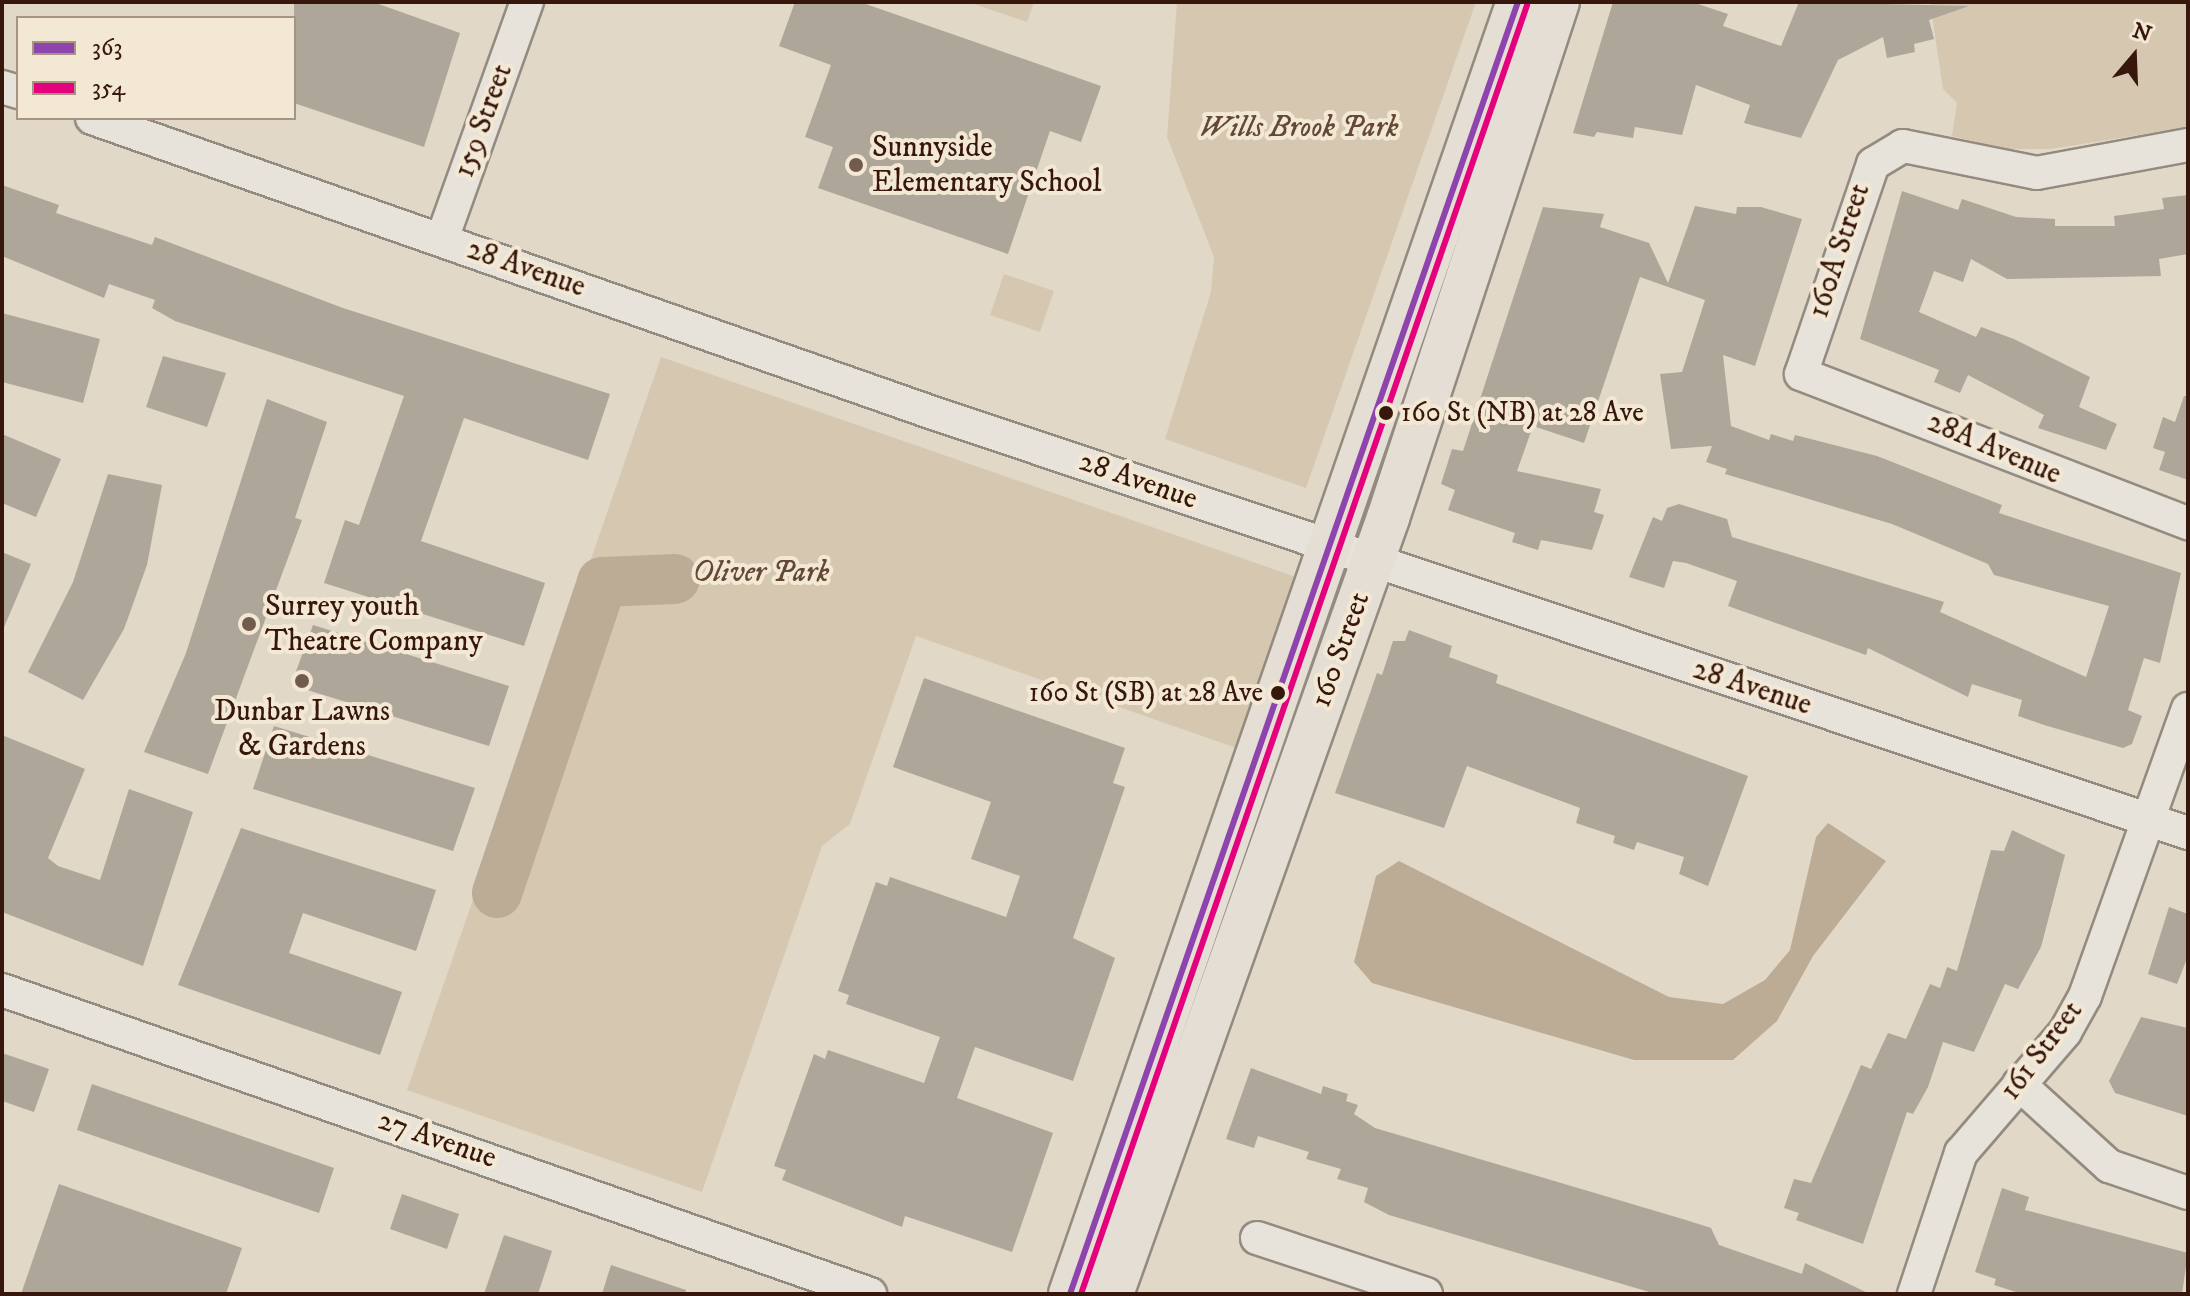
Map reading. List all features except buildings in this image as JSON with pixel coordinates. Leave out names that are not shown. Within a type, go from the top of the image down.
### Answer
[{"type":"main road","name":"160 Street","points":[[1070,1294],[1518,2]]},
{"type":"main road","name":"160 Street","points":[[1112,1294],[1373,561],[1558,2]]},
{"type":"street","name":"159 Street","points":[[442,239],[527,2]]},
{"type":"street","name":"28 Avenue","points":[[98,120],[1329,546],[2188,833]]},
{"type":"street","name":"160A Street","points":[[1801,374],[1865,173],[1903,146],[2037,173],[2188,145]]},
{"type":"street","name":"28A Avenue","points":[[1801,374],[2188,523]]},
{"type":"street","name":"161 Street","points":[[1914,1294],[1961,1153],[2019,1084],[2085,996],[2188,709]]},
{"type":"street","name":"27 Avenue","points":[[2,990],[870,1294]]},
{"type":"street","points":[[2019,1084],[2109,1166],[2188,1193]]},
{"type":"street","points":[[1257,1238],[1426,1294]]},
{"type":"green space","points":[[968,2],[1034,2],[1027,22]]},
{"type":"green space","name":"Wills Brook Park","points":[[1177,2],[1476,2],[1306,488],[1165,439],[1211,292],[1214,257],[1167,137]]},
{"type":"green space","points":[[1930,2],[2188,2],[2188,127],[2051,149],[2007,149],[1952,136],[1957,103],[1943,89]]},
{"type":"green space","points":[[1004,274],[1054,291],[1040,332],[990,315]]},
{"type":"green space","name":"Oliver Park","points":[[661,357],[1302,579],[1242,750],[916,636],[850,824],[822,846],[702,1192],[407,1090]]},
{"type":"shaded area","points":[[1828,823],[1886,861],[1813,956],[1777,1021],[1733,1060],[1634,1060],[1372,983],[1354,962],[1376,876],[1399,861],[1669,997],[1723,1004],[1765,980],[1790,950],[1816,837]]},
{"type":"waterway","points":[[497,893],[602,582],[675,579]]},
{"type":"transit line","name":"363","points":[[1070,1294],[1518,2]]},
{"type":"transit line","name":"354","points":[[1081,1294],[1527,5]]},
{"type":"place","name":"Sunnyside Elementary School","points":[[856,165]]},
{"type":"place","name":"160 St (NB) at 28 Ave","points":[[1386,413]]},
{"type":"place","name":"Surrey youth Theatre Company","points":[[249,624]]},
{"type":"place","name":"Dunbar Lawns & Gardens","points":[[302,681]]},
{"type":"place","name":"160 St (SB) at 28 Ave","points":[[1278,693]]}]
